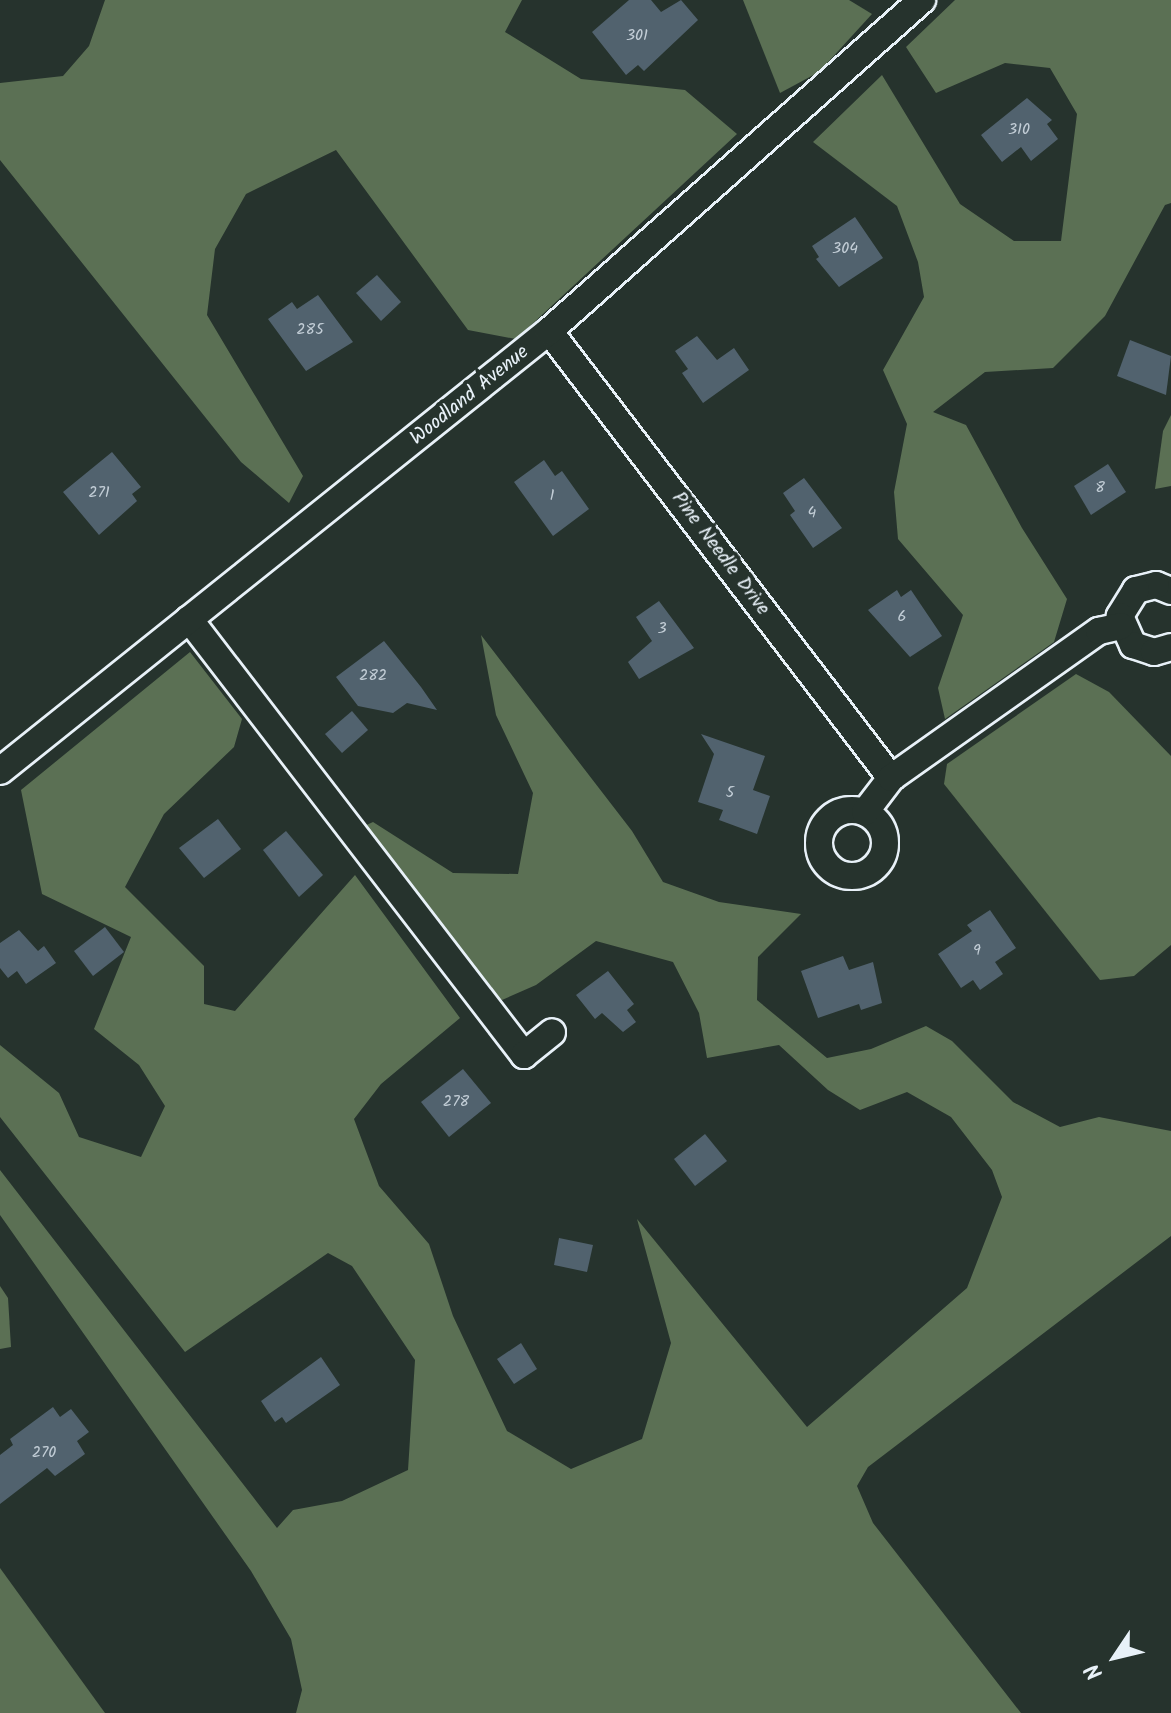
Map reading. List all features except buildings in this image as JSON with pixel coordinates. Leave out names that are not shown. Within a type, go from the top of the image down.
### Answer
[{"type":"street","name":"Woodland Avenue","points":[[0,771],[549,331],[922,0]]},
{"type":"street","name":"Pine Needle Drive","points":[[549,331],[891,778]]},
{"type":"street","points":[[1171,591],[1156,585],[1136,590],[1122,606],[1120,626],[1143,651],[1171,647]]},
{"type":"street","points":[[189,619],[524,1055],[552,1032]]},
{"type":"street","points":[[865,812],[891,778],[1099,631],[1120,626]]},
{"type":"green space","points":[[105,0],[522,0],[505,32],[581,79],[685,90],[737,134],[516,339],[468,330],[336,150],[246,194],[215,249],[207,315],[303,476],[289,503],[241,462],[0,160],[0,83],[63,76],[89,46]]},
{"type":"green space","points":[[743,0],[849,0],[872,14],[819,72],[780,93]]},
{"type":"green space","points":[[955,0],[1171,0],[1171,203],[1165,205],[1105,316],[1053,368],[985,372],[933,412],[966,425],[1022,528],[1067,599],[1054,642],[945,719],[938,688],[963,615],[898,539],[894,492],[907,424],[883,370],[924,297],[918,262],[897,206],[813,142],[882,75],[960,204],[1014,241],[1061,241],[1077,114],[1050,68],[1005,63],[936,93],[906,47]]},
{"type":"green space","points":[[1171,415],[1171,486],[1155,489],[1163,431]]},
{"type":"green space","points":[[481,635],[632,831],[663,882],[719,902],[801,914],[758,957],[757,1000],[827,1058],[871,1049],[926,1026],[952,1041],[1013,1102],[1060,1127],[1099,1117],[1171,1131],[1171,1236],[868,1467],[857,1486],[873,1523],[1021,1713],[296,1713],[302,1690],[291,1639],[251,1571],[0,1215],[0,1170],[277,1528],[293,1510],[342,1501],[408,1470],[415,1360],[352,1266],[328,1253],[185,1352],[0,1117],[0,1045],[59,1093],[79,1137],[141,1157],[165,1106],[139,1065],[94,1029],[131,937],[42,894],[21,790],[190,652],[242,719],[234,747],[164,814],[125,887],[204,966],[204,1004],[235,1011],[355,875],[460,1018],[381,1084],[354,1119],[379,1186],[429,1244],[453,1316],[507,1431],[571,1469],[642,1439],[671,1343],[637,1219],[807,1427],[967,1288],[1002,1197],[992,1170],[951,1117],[907,1092],[860,1110],[828,1090],[779,1045],[707,1058],[699,1013],[673,962],[596,941],[536,985],[502,1000],[469,975],[360,828],[373,822],[453,873],[518,874],[533,793],[496,715]]},
{"type":"green space","points":[[1076,674],[1109,692],[1171,756],[1171,945],[1134,976],[1100,980],[944,784],[947,764]]},
{"type":"green space","points":[[0,1286],[8,1298],[11,1347],[0,1349]]},
{"type":"green space","points":[[0,1568],[105,1713],[0,1713]]}]
